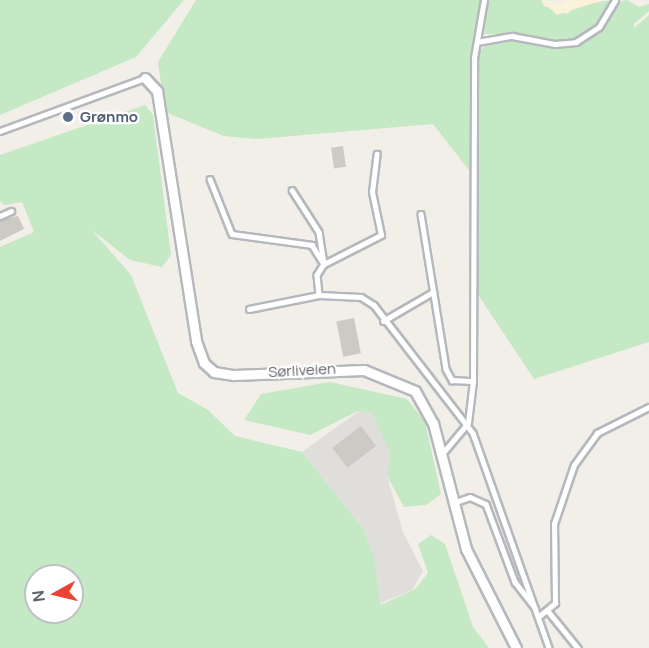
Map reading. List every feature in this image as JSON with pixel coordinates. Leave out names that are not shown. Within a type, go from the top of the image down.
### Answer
[{"type":"street","name":"Sørliveien","points":[[146,78],[157,92],[196,340],[204,363],[214,372],[234,375],[351,368],[380,373],[415,391],[433,423],[453,503],[478,579],[516,648]]},
{"type":"lane","points":[[442,454],[468,423],[473,381],[477,42],[484,0]]},
{"type":"lane","points":[[477,42],[512,36],[555,44],[576,42],[599,27],[615,0]]},
{"type":"lane","points":[[0,131],[146,78]]},
{"type":"lane","points":[[319,295],[317,275],[324,264],[381,235],[372,192],[377,154]]},
{"type":"lane","points":[[210,179],[232,234],[312,245],[324,264]]},
{"type":"lane","points":[[292,190],[319,232],[324,264]]},
{"type":"lane","points":[[0,216],[11,211]]},
{"type":"lane","points":[[421,214],[448,375],[473,381]]},
{"type":"lane","points":[[383,321],[434,292]]},
{"type":"lane","points":[[249,309],[319,295],[367,299],[468,423],[549,648]]},
{"type":"lane","points":[[538,617],[548,612],[556,593],[554,524],[564,485],[597,433],[649,407]]},
{"type":"lane","points":[[453,503],[470,497],[486,504],[515,582],[535,609]]},
{"type":"lane","points":[[548,612],[578,648]]},
{"type":"shaded area","points":[[359,411],[374,413],[390,453],[387,476],[403,532],[423,571],[412,590],[381,603],[374,556],[362,527],[302,452]]},
{"type":"green space","points":[[0,0],[184,0],[136,57],[0,115]]},
{"type":"green space","points":[[196,0],[481,0],[471,58],[472,174],[433,124],[257,139],[224,136],[165,112],[158,62]]},
{"type":"green space","points":[[488,0],[541,0],[544,6],[567,14],[578,5],[612,0],[599,24],[582,37],[561,42],[522,34],[484,34]]},
{"type":"green space","points":[[627,0],[639,7],[649,4],[649,11],[634,24],[634,28],[649,15],[649,342],[534,379],[477,293],[479,53],[487,43],[508,40],[554,48],[577,46],[596,35],[618,2]]},
{"type":"green space","points":[[145,105],[153,115],[171,255],[162,267],[130,260],[92,230],[131,275],[178,393],[208,410],[235,436],[302,452],[362,527],[374,556],[381,605],[415,589],[428,573],[418,544],[431,535],[445,544],[473,627],[489,648],[0,648],[0,247],[34,232],[22,202],[4,205],[0,201],[0,155]]},
{"type":"green space","points":[[330,382],[407,399],[425,422],[441,494],[426,505],[404,507],[387,476],[390,453],[373,413],[358,411],[310,435],[244,420],[261,394]]},
{"type":"sand","points":[[541,0],[561,5],[567,0],[603,0],[557,15]]},
{"type":"building","points":[[343,146],[346,167],[334,168],[331,148]]},
{"type":"building","points":[[18,216],[24,229],[0,241],[0,220]]},
{"type":"building","points":[[354,318],[361,353],[343,357],[336,321]]},
{"type":"building","points":[[361,426],[376,446],[347,468],[332,448]]},
{"type":"place","name":"Grønmo","points":[[68,117]]}]
